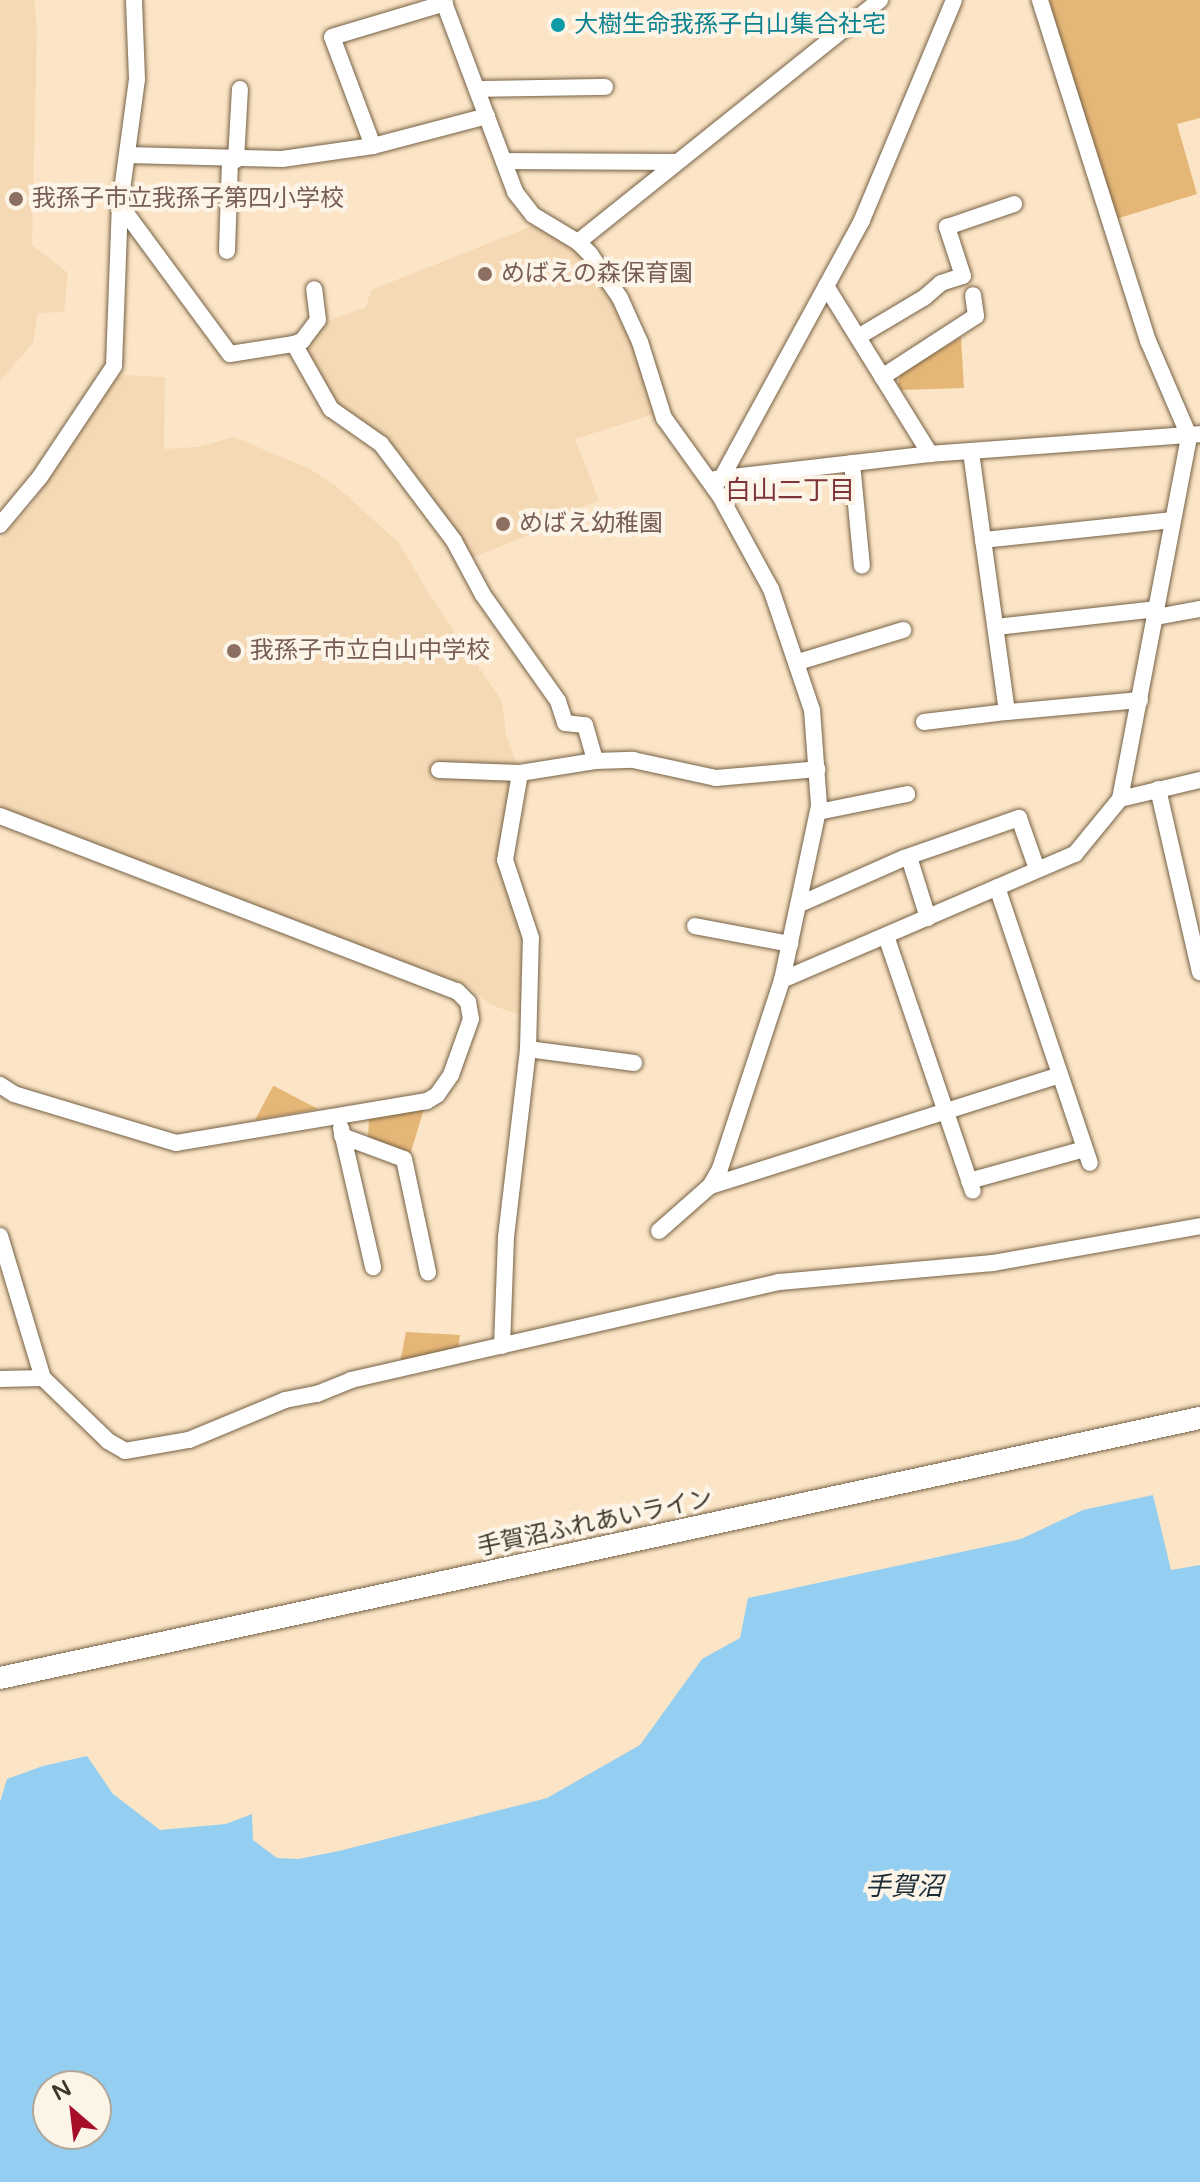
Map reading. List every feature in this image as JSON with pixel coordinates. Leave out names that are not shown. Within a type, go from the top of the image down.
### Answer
[{"type":"street","points":[[0,525],[49,465],[114,366],[120,205],[137,79],[134,0]]},
{"type":"street","points":[[578,242],[880,0]]},
{"type":"street","points":[[715,479],[862,220],[954,0]]},
{"type":"street","points":[[782,980],[1075,854],[1120,799],[1172,520],[1194,435],[1148,341],[1040,0]]},
{"type":"street","points":[[373,146],[332,37],[444,2],[524,207],[578,242],[605,272],[620,298],[640,342],[664,418],[715,479],[771,589],[812,710],[818,769],[818,812],[782,980],[720,1169],[710,1186],[659,1231]]},
{"type":"street","points":[[477,89],[605,87]]},
{"type":"street","points":[[227,251],[240,89]]},
{"type":"street","points":[[127,155],[282,159],[373,146],[487,116]]},
{"type":"street","points":[[504,161],[675,162]]},
{"type":"street","points":[[858,337],[925,297],[941,283],[963,276],[947,227],[1014,204]]},
{"type":"street","points":[[120,205],[230,354],[302,341],[318,320],[314,289]]},
{"type":"street","points":[[826,286],[930,454]]},
{"type":"street","points":[[882,377],[976,316],[973,295]]},
{"type":"street","points":[[294,344],[331,409],[381,444],[454,541],[483,595],[543,676],[558,701],[565,723],[585,725],[595,761]]},
{"type":"street","points":[[715,479],[930,454],[1194,435]]},
{"type":"street","points":[[971,452],[1007,712]]},
{"type":"street","points":[[852,463],[862,566]]},
{"type":"street","points":[[983,540],[1172,520]]},
{"type":"street","points":[[996,627],[1200,609]]},
{"type":"street","points":[[798,662],[903,630]]},
{"type":"street","points":[[924,722],[1140,700]]},
{"type":"street","points":[[439,770],[520,773],[595,761],[633,760],[716,778],[818,769]]},
{"type":"street","points":[[502,1346],[506,1237],[528,1049],[531,938],[505,860],[520,773]]},
{"type":"street","points":[[1120,799],[1200,780]]},
{"type":"street","points":[[1158,789],[1200,972]]},
{"type":"street","points":[[818,812],[907,794]]},
{"type":"street","points":[[0,816],[463,995],[471,1019],[451,1075],[437,1095],[427,1101],[176,1143],[14,1094],[0,1085]]},
{"type":"street","points":[[800,904],[909,857],[1019,818],[1037,869]]},
{"type":"street","points":[[909,857],[928,918]]},
{"type":"street","points":[[886,936],[971,1186],[1087,1156],[997,887]]},
{"type":"street","points":[[695,926],[790,944]]},
{"type":"street","points":[[528,1049],[634,1063]]},
{"type":"street","points":[[710,1186],[1059,1075]]},
{"type":"street","points":[[338,1115],[373,1267]]},
{"type":"street","points":[[342,1136],[404,1159],[428,1272]]},
{"type":"street","points":[[0,1236],[43,1378],[108,1441],[125,1451],[189,1440],[285,1400],[317,1394],[351,1380],[779,1282],[993,1263],[1200,1226]]},
{"type":"street","points":[[0,1379],[43,1378]]},
{"type":"street","name":"手賀沼ふれあいライン","points":[[0,1678],[1200,1418]]},
{"type":"shaded area","name":"我孫子市立我孫子第四小学校","points":[[0,0],[34,0],[37,26],[32,245],[68,273],[64,312],[38,313],[33,343],[0,381]]},
{"type":"shaded area","points":[[1049,0],[1200,0],[1200,118],[1177,124],[1197,194],[1116,219]]},
{"type":"shaded area","points":[[537,224],[591,260],[637,343],[657,413],[575,439],[599,501],[534,524],[532,534],[471,558],[337,404],[307,353],[307,346],[328,321],[366,307],[371,290]]},
{"type":"shaded area","points":[[961,337],[964,388],[901,390],[898,384],[900,374]]},
{"type":"shaded area","name":"我孫子市立白山中学校","points":[[118,377],[165,377],[164,449],[198,447],[234,437],[310,469],[335,485],[399,543],[433,600],[502,701],[506,735],[516,763],[500,865],[525,939],[520,1015],[491,1005],[468,986],[0,810],[0,540],[30,507]]},
{"type":"shaded area","points":[[274,1086],[318,1109],[255,1120]]},
{"type":"shaded area","points":[[424,1109],[410,1155],[368,1138],[369,1119]]},
{"type":"shaded area","points":[[406,1332],[460,1335],[458,1350],[400,1363]]},
{"type":"water","name":"手賀沼","points":[[1153,1495],[1171,1570],[1200,1565],[1200,2182],[0,2182],[0,1802],[7,1779],[43,1766],[87,1756],[113,1794],[160,1830],[226,1824],[252,1814],[253,1840],[277,1858],[298,1859],[339,1851],[547,1798],[640,1745],[702,1659],[740,1638],[748,1598],[1021,1539],[1083,1510]]},
{"type":"place","name":"大樹生命我孫子白山集合社宅","points":[[558,25]]},
{"type":"place","name":"我孫子市立我孫子第四小学校","points":[[16,199]]},
{"type":"place","name":"めばえの森保育園","points":[[485,274]]},
{"type":"place","name":"めばえ幼稚園","points":[[503,524]]},
{"type":"place","name":"我孫子市立白山中学校","points":[[234,651]]},
{"type":"district","name":"白山二丁目","points":[[790,491]]}]
